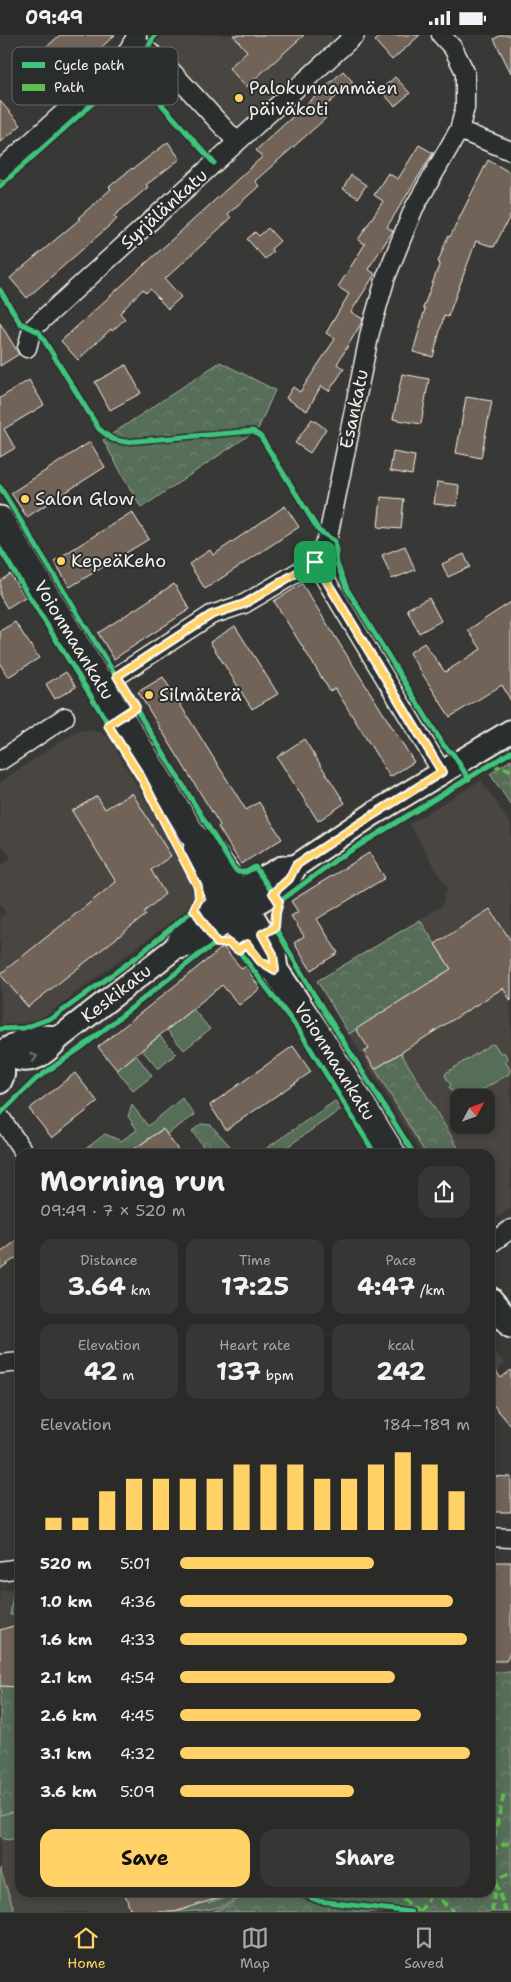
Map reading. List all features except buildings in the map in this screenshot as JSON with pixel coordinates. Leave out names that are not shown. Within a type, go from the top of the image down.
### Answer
[{"type":"main road","name":"Voionmaankatu","points":[[0,519],[195,838],[207,847],[235,906],[273,954],[275,970],[390,1149]]},
{"type":"main road","points":[[495,1306],[511,1325]]},
{"type":"street","name":"Syrjälänkatu","points":[[27,348],[32,329],[355,35]]},
{"type":"street","name":"Esankatu","points":[[315,562],[328,537],[370,331],[386,277],[414,208],[459,130],[465,108],[465,72],[453,48],[441,35]]},
{"type":"street","points":[[136,38],[146,47]]},
{"type":"street","points":[[178,78],[237,142]]},
{"type":"street","points":[[0,170],[72,105]]},
{"type":"street","points":[[459,130],[511,151]]},
{"type":"street","points":[[102,686],[211,615],[244,604],[315,562],[442,772]]},
{"type":"street","points":[[0,761],[65,717]]},
{"type":"street","name":"Keskikatu","points":[[0,1083],[3,1075],[1,1051],[20,1059],[30,1059],[48,1052],[59,1038],[175,948],[180,937],[199,918],[273,893],[289,879],[296,865],[373,815],[511,731]]},
{"type":"street","points":[[0,1117],[22,1149]]},
{"type":"street","points":[[495,1241],[511,1229]]},
{"type":"street","points":[[0,1364],[15,1362]]},
{"type":"street","points":[[495,1537],[511,1537]]},
{"type":"street","points":[[0,1571],[15,1569]]},
{"type":"shaded area","name":"Palokunnanmäen päiväkoti","points":[[161,35],[330,35],[337,44],[236,136],[178,75],[178,47],[154,47]]},
{"type":"shaded area","points":[[82,730],[100,732],[109,738],[190,883],[193,897],[186,910],[44,1017],[28,1023],[1,1026],[0,917],[6,913],[0,905],[0,866],[11,858],[0,842],[0,782],[72,734]]},
{"type":"shaded area","points":[[481,780],[511,824],[511,1208],[495,1219],[495,1149],[419,1149],[317,981],[442,906],[447,888],[409,824]]},
{"type":"shaded area","points":[[495,1351],[505,1364],[495,1371]]},
{"type":"shaded area","points":[[495,1562],[511,1562],[511,1912],[0,1912],[0,1591],[15,1589],[15,1897],[495,1897]]},
{"type":"green space","points":[[220,362],[275,390],[258,429],[141,508],[103,440]]},
{"type":"green space","points":[[511,760],[511,805],[490,774]]},
{"type":"green space","points":[[420,920],[451,969],[349,1034],[317,981]]},
{"type":"green space","points":[[193,1009],[210,1029],[184,1050],[167,1030]]},
{"type":"green space","points":[[160,1036],[176,1054],[158,1069],[142,1050]]},
{"type":"green space","points":[[491,1044],[495,1045],[501,1054],[504,1052],[508,1059],[505,1061],[510,1069],[509,1074],[484,1089],[450,1089],[449,1087],[451,1085],[445,1076],[446,1073]]},
{"type":"green space","points":[[401,1053],[459,1149],[423,1149],[375,1069]]},
{"type":"green space","points":[[136,1055],[152,1076],[133,1091],[117,1070]]},
{"type":"green space","points":[[182,1098],[195,1115],[167,1134],[162,1129],[134,1149],[86,1149],[105,1134],[121,1141],[137,1130],[128,1116],[132,1105],[148,1126]]},
{"type":"green space","points":[[335,1101],[340,1110],[284,1149],[265,1149]]},
{"type":"green space","points":[[201,1124],[211,1125],[233,1149],[205,1149],[192,1131]]},
{"type":"green space","points":[[14,1589],[15,1615],[10,1615]]},
{"type":"green space","points":[[495,1672],[511,1672],[511,1912],[212,1912],[242,1897],[495,1897]]},
{"type":"green space","points":[[0,1686],[15,1687],[15,1811],[0,1815],[0,1695],[2,1694]]},
{"type":"green space","points":[[15,1811],[15,1838],[8,1840],[0,1837],[0,1815]]},
{"type":"green space","points":[[0,1869],[15,1912],[0,1912]]},
{"type":"green space","points":[[225,1897],[235,1897],[236,1899],[212,1909],[166,1912],[207,1901],[208,1903]]},
{"type":"marked path","points":[[492,765],[511,770]]},
{"type":"marked path","points":[[495,1833],[504,1794]]},
{"type":"marked path","points":[[495,1848],[511,1842]]},
{"type":"marked path","points":[[495,1880],[511,1873]]},
{"type":"marked path","points":[[495,1881],[506,1912]]},
{"type":"marked path","points":[[401,1897],[418,1912]]},
{"type":"marked path","points":[[420,1912],[429,1897]]},
{"type":"marked path","points":[[438,1897],[454,1912]]},
{"type":"marked path","points":[[492,1912],[494,1897]]},
{"type":"cycle path","points":[[148,47],[155,35]]},
{"type":"cycle path","points":[[0,186],[91,105]]},
{"type":"cycle path","points":[[162,105],[214,163]]},
{"type":"cycle path","points":[[0,290],[20,323],[39,332],[99,429],[112,439],[125,442],[253,431],[261,437],[319,531],[335,541],[337,564],[347,589],[444,746],[453,754],[469,779]]},
{"type":"cycle path","points":[[0,487],[233,867],[238,872],[246,872],[255,867],[279,902]]},
{"type":"cycle path","points":[[0,549],[141,777],[198,887],[199,898],[194,909],[217,943],[228,943],[238,950],[299,1030],[372,1149]]},
{"type":"cycle path","points":[[411,1149],[313,993],[275,927],[279,902],[337,859],[511,752]]},
{"type":"cycle path","points":[[0,1029],[24,1028],[54,1017],[139,955],[194,909]]},
{"type":"cycle path","points":[[0,1114],[36,1079],[82,1047],[200,954],[217,943]]},
{"type":"cycle path","points":[[309,1897],[319,1901],[411,1912]]},
{"type":"place","name":"Palokunnanmäen päiväkoti","points":[[239,98]]},
{"type":"place","name":"Salon Glow","points":[[25,499]]},
{"type":"place","name":"KepeäKeho","points":[[61,561]]},
{"type":"place","name":"Silmäterä","points":[[149,695]]},
{"type":"route","points":[[315,562],[442,772],[296,865],[289,879],[273,893],[279,902],[275,927],[262,934],[273,954],[275,970],[260,961],[247,944],[238,950],[228,943],[217,943],[199,918],[194,909],[199,898],[198,887],[141,777],[108,725],[136,707],[117,676],[211,615],[244,604],[315,562]]}]
